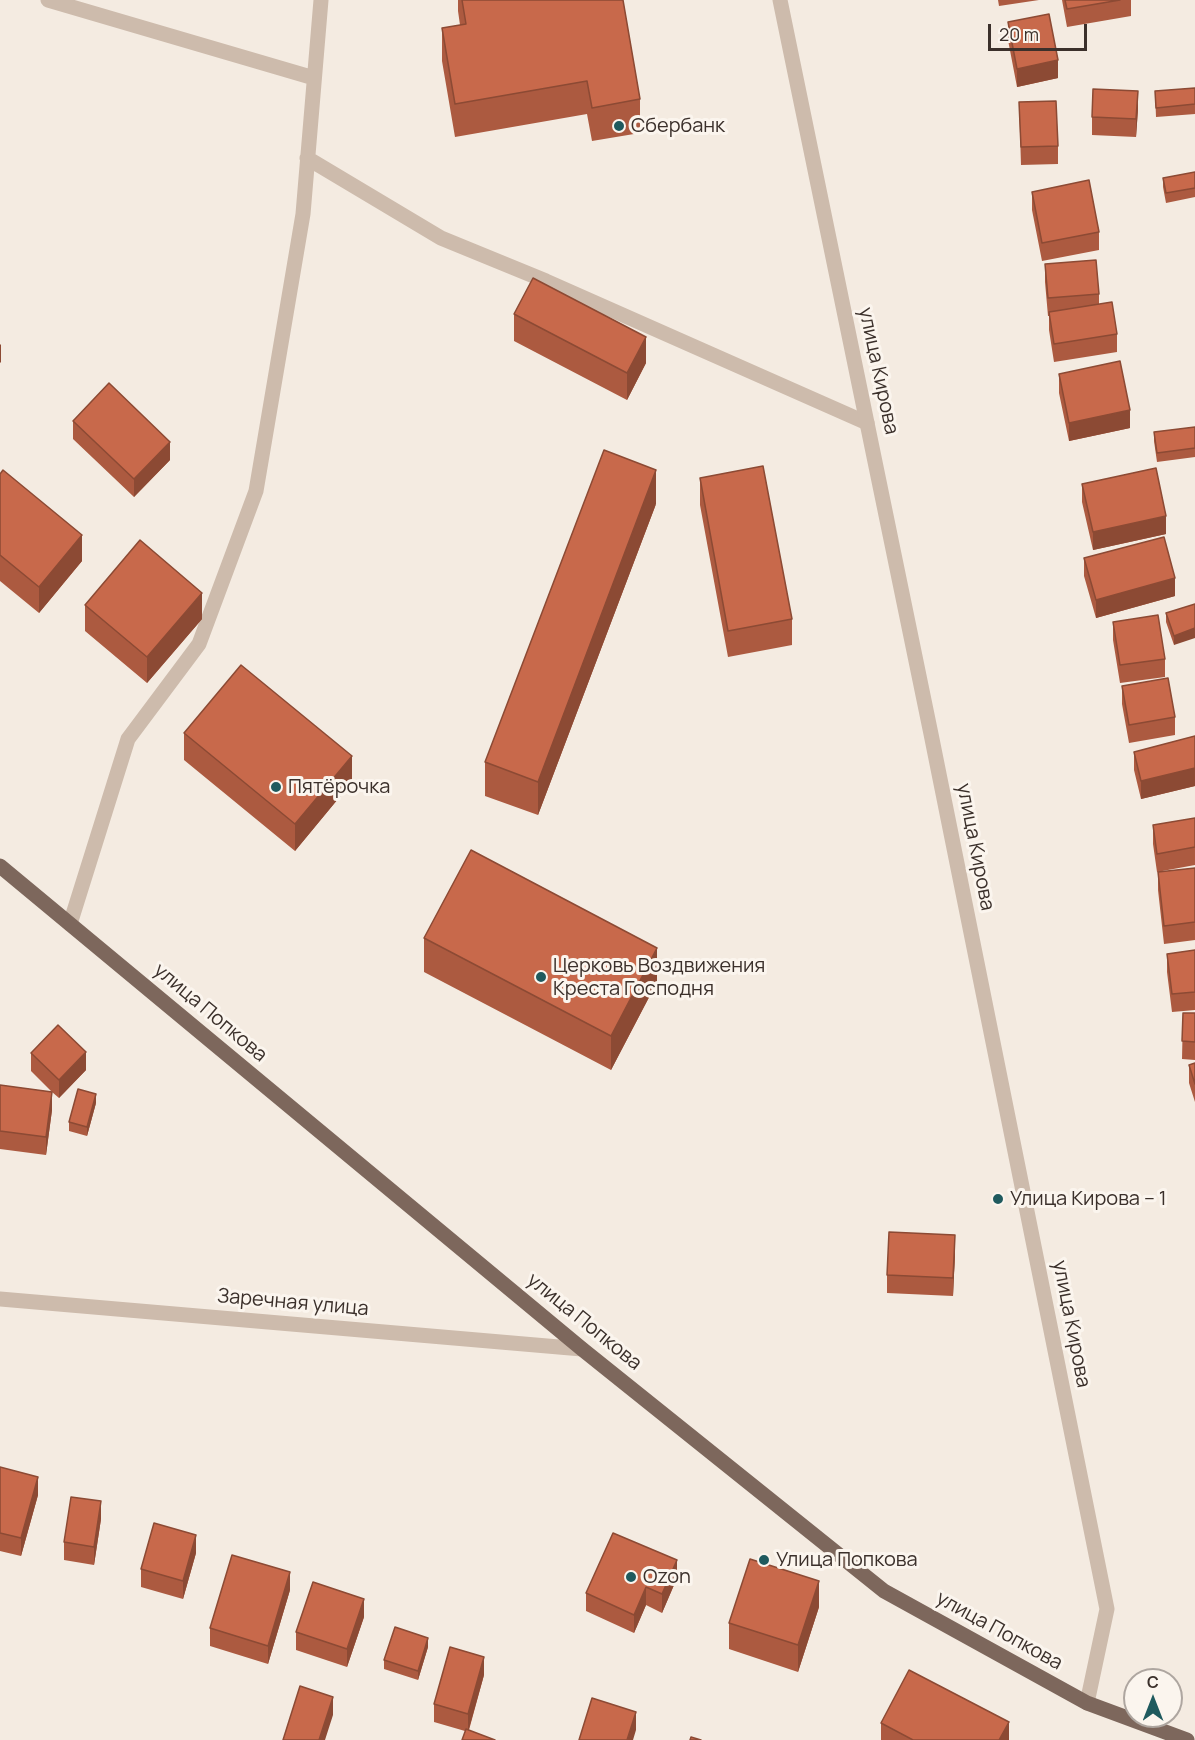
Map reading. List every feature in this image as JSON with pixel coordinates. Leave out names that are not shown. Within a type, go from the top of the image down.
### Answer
[{"type":"main road","name":"улица Попкова","points":[[0,866],[582,1349],[884,1591],[1087,1703],[1187,1740]]},
{"type":"street","points":[[48,0],[314,78]]},
{"type":"street","points":[[70,924],[128,739],[200,644],[256,491],[303,214],[321,0]]},
{"type":"street","name":"улица Кирова","points":[[780,0],[1107,1609],[1087,1703]]},
{"type":"street","points":[[307,158],[441,238],[546,281],[867,423]]},
{"type":"street","name":"Заречная улица","points":[[0,1299],[582,1349]]},
{"type":"building","points":[[462,0],[623,0],[640,99],[592,108],[587,81],[455,104],[442,28],[466,24]]},
{"type":"building","points":[[1065,0],[1120,0],[1067,9]]},
{"type":"building","points":[[1049,14],[1058,60],[1017,69],[1008,22]]},
{"type":"building","points":[[1195,88],[1195,104],[1156,108],[1155,91]]},
{"type":"building","points":[[1093,89],[1138,91],[1136,119],[1092,117]]},
{"type":"building","points":[[1056,101],[1058,146],[1021,147],[1019,102]]},
{"type":"building","points":[[1195,172],[1195,188],[1166,193],[1163,178]]},
{"type":"building","points":[[1089,180],[1099,232],[1042,243],[1032,192]]},
{"type":"building","points":[[1096,260],[1099,294],[1048,298],[1045,264]]},
{"type":"building","points":[[533,278],[646,337],[627,373],[514,314]]},
{"type":"building","points":[[1112,302],[1117,334],[1054,344],[1049,312]]},
{"type":"building","points":[[1120,361],[1130,410],[1069,423],[1059,374]]},
{"type":"building","points":[[109,383],[170,442],[134,479],[73,421]]},
{"type":"building","points":[[1195,427],[1195,448],[1157,453],[1154,432]]},
{"type":"building","points":[[604,450],[656,470],[538,782],[485,762]]},
{"type":"building","points":[[763,466],[792,619],[728,631],[700,478]]},
{"type":"building","points":[[1156,468],[1166,516],[1093,532],[1082,484]]},
{"type":"building","points":[[3,470],[82,535],[39,587],[0,555],[0,474]]},
{"type":"building","points":[[1164,537],[1175,578],[1096,600],[1084,558]]},
{"type":"building","points":[[140,540],[202,593],[147,657],[85,605]]},
{"type":"building","points":[[1195,604],[1195,628],[1174,636],[1166,613]]},
{"type":"building","points":[[1158,615],[1165,659],[1120,665],[1113,622]]},
{"type":"building","points":[[241,665],[352,756],[295,824],[184,733]]},
{"type":"building","points":[[1168,678],[1175,717],[1129,725],[1122,686]]},
{"type":"building","points":[[1195,736],[1195,768],[1141,781],[1134,752]]},
{"type":"building","points":[[1195,818],[1195,847],[1157,854],[1153,825]]},
{"type":"building","name":"Церковь Воздвижения Креста Господня","points":[[471,850],[657,948],[611,1036],[424,938]]},
{"type":"building","points":[[1195,868],[1195,922],[1164,926],[1158,872]]},
{"type":"building","points":[[1195,950],[1195,992],[1172,994],[1167,954]]},
{"type":"building","points":[[1183,1013],[1195,1013],[1195,1042],[1182,1041]]},
{"type":"building","points":[[58,1025],[86,1052],[59,1080],[31,1053]]},
{"type":"building","points":[[1195,1063],[1195,1084],[1189,1065]]},
{"type":"building","points":[[0,1085],[52,1092],[46,1137],[0,1131]]},
{"type":"building","points":[[78,1089],[96,1094],[87,1127],[69,1122]]},
{"type":"building","points":[[889,1232],[955,1235],[953,1278],[887,1275]]},
{"type":"building","points":[[0,1467],[38,1477],[21,1538],[0,1533]]},
{"type":"building","points":[[71,1497],[101,1501],[94,1547],[64,1542]]},
{"type":"building","points":[[154,1523],[196,1535],[183,1581],[141,1569]]},
{"type":"building","points":[[613,1533],[677,1560],[662,1594],[646,1587],[634,1615],[586,1593]]},
{"type":"building","points":[[232,1555],[290,1572],[268,1646],[210,1628]]},
{"type":"building","points":[[750,1559],[819,1581],[798,1645],[729,1623]]},
{"type":"building","points":[[313,1582],[364,1599],[347,1649],[296,1632]]},
{"type":"building","points":[[395,1627],[428,1638],[418,1671],[384,1660]]},
{"type":"building","points":[[450,1647],[484,1657],[468,1714],[434,1704]]},
{"type":"building","points":[[909,1670],[1009,1722],[999,1740],[913,1740],[881,1723]]},
{"type":"building","points":[[300,1686],[333,1697],[319,1740],[283,1740]]},
{"type":"building","points":[[592,1698],[636,1712],[627,1740],[579,1740]]},
{"type":"building","points":[[466,1729],[495,1740],[462,1740]]},
{"type":"place","name":"Сбербанк","points":[[619,126]]},
{"type":"place","name":"Пятёрочка","points":[[276,787]]},
{"type":"place","name":"Церковь Воздвижения Креста Господня","points":[[541,977]]},
{"type":"place","name":"Улица Кирова – 1","points":[[998,1199]]},
{"type":"place","name":"Улица Попкова","points":[[764,1560]]},
{"type":"place","name":"Ozon","points":[[631,1577]]}]
